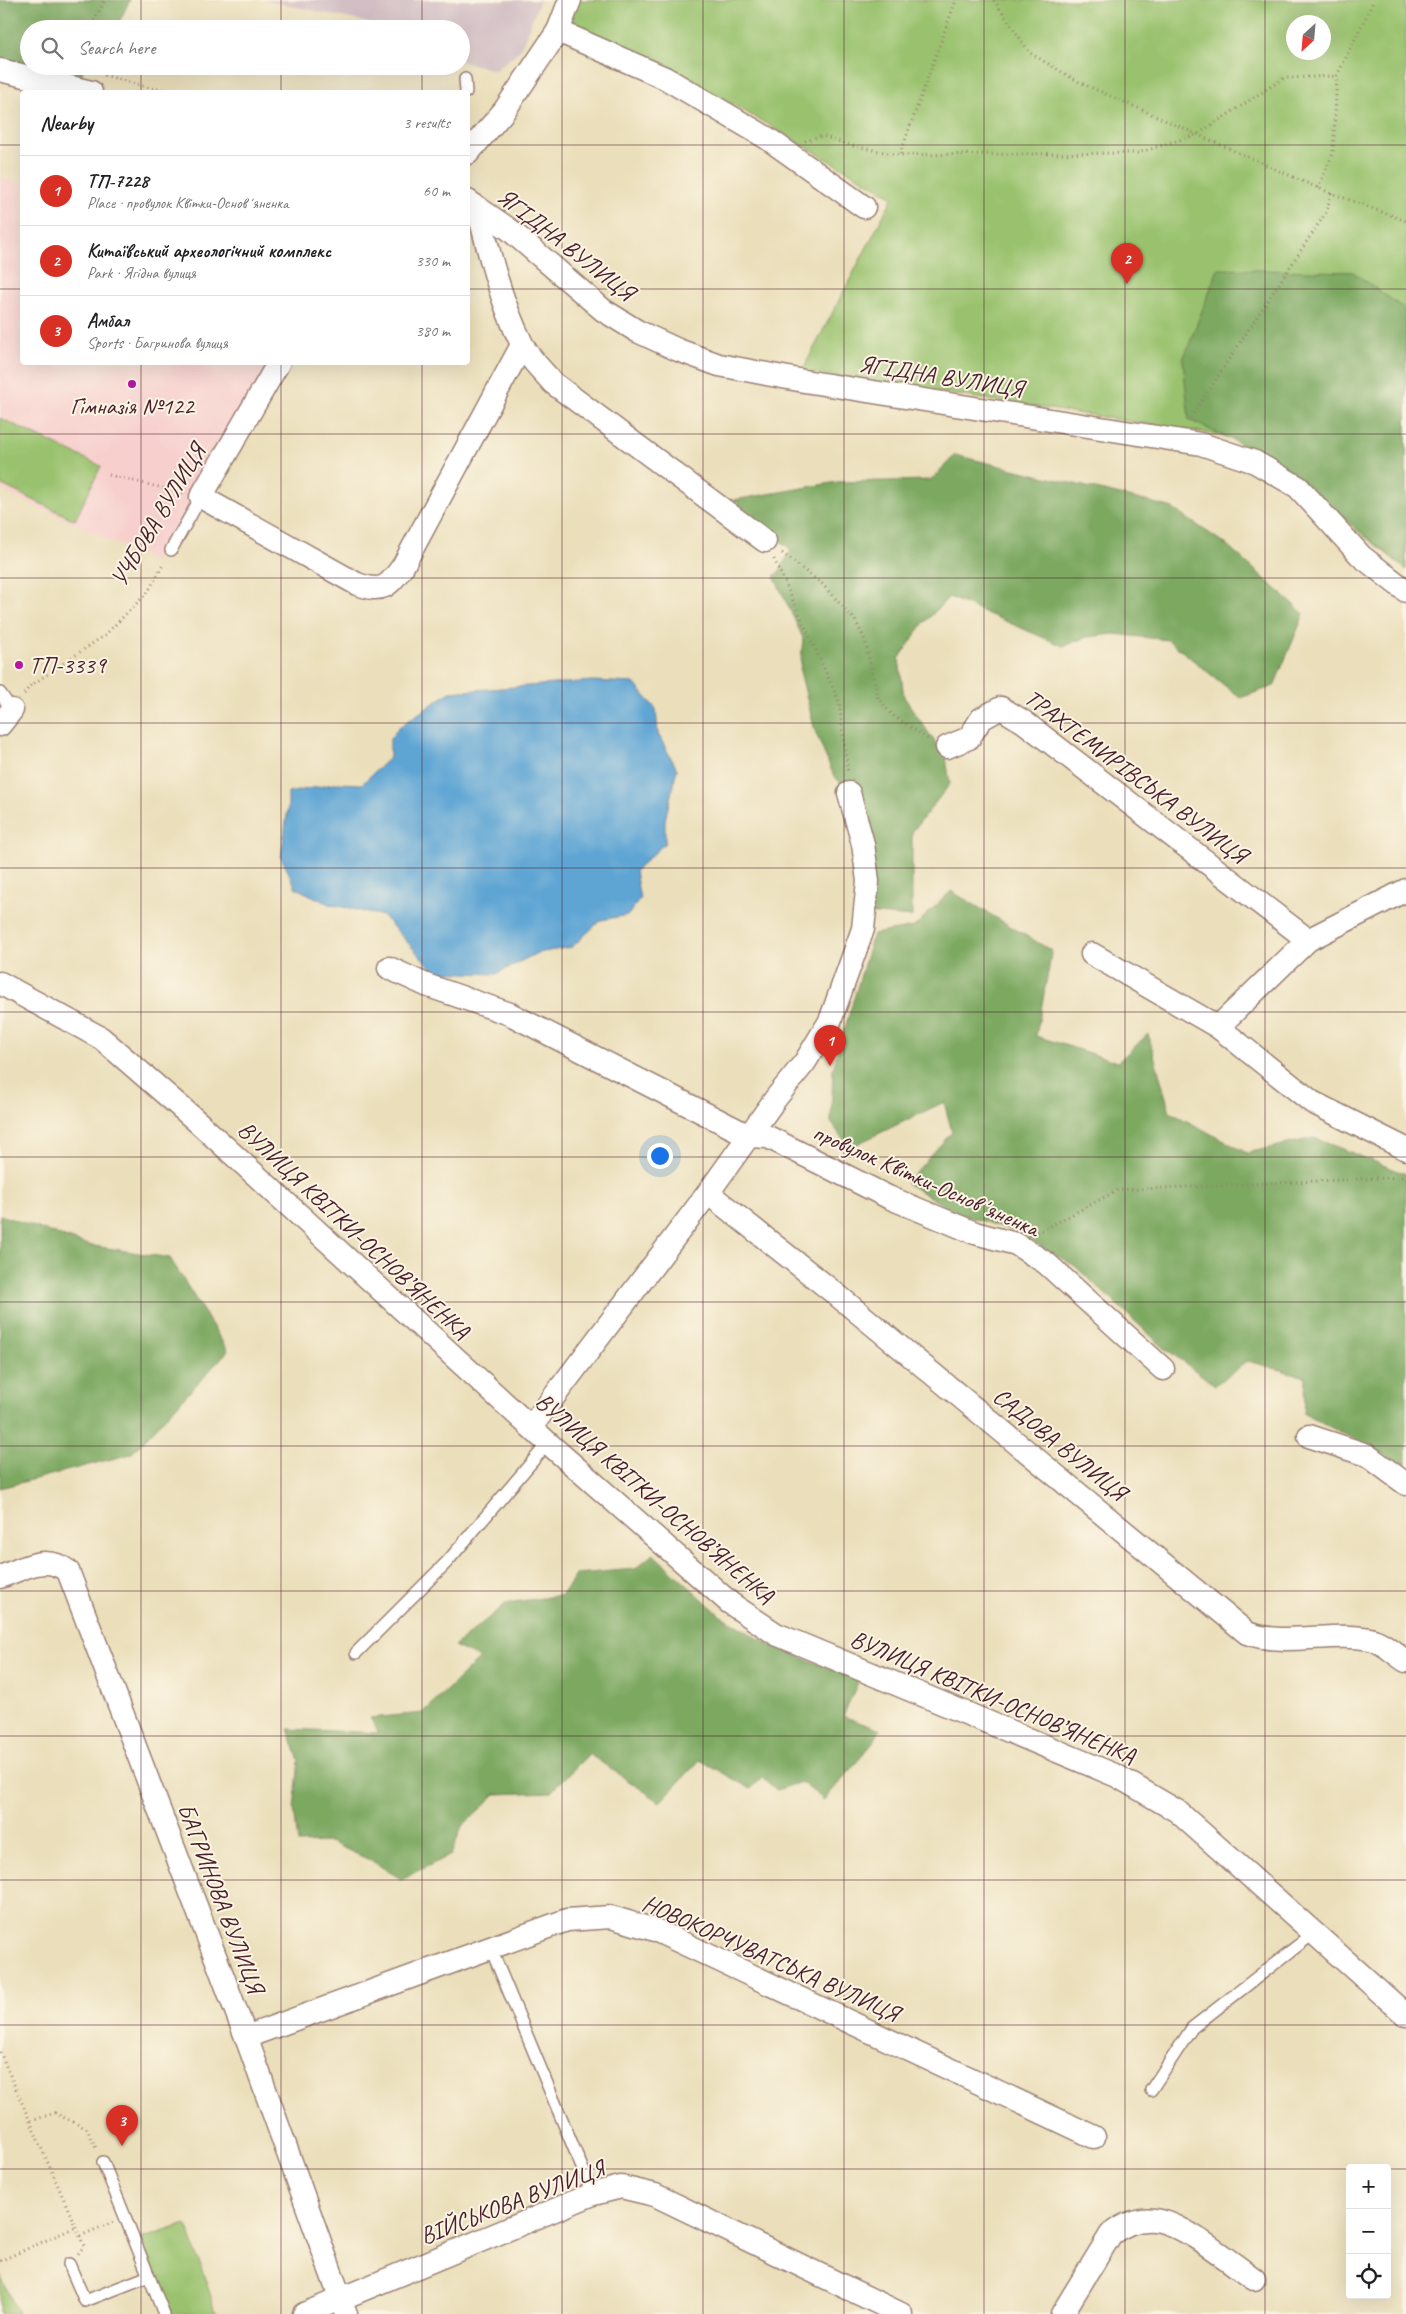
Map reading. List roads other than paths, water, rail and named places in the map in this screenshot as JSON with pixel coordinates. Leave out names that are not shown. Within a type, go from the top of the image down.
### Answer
[{"type":"street","points":[[470,152],[504,110],[558,31],[570,0]]},
{"type":"street","points":[[558,31],[665,78],[780,147],[864,207]]},
{"type":"street","points":[[0,70],[20,73]]},
{"type":"street","points":[[37,75],[96,83]]},
{"type":"street","points":[[473,205],[491,261],[522,345],[553,384],[765,541]]},
{"type":"street","name":"ЯГІДНА ВУЛИЦЯ","points":[[473,205],[510,230],[603,310],[637,331],[719,366],[814,383],[1201,444],[1255,462],[1298,487],[1362,556],[1406,591]]},
{"type":"street","points":[[200,497],[357,584],[374,590],[390,584],[403,566],[522,345]]},
{"type":"street","name":"УЧБОВА ВУЛИЦЯ","points":[[200,497],[277,365]]},
{"type":"street","name":"ТРАХТЕМИРІВСЬКА ВУЛИЦЯ","points":[[948,747],[969,738],[982,719],[1001,708],[1024,722],[1308,940]]},
{"type":"street","points":[[531,1427],[708,1193],[776,1098],[805,1062],[830,1021],[863,929],[868,881],[863,844],[849,793]]},
{"type":"street","points":[[1218,1026],[1308,940],[1406,890]]},
{"type":"street","points":[[1092,954],[1218,1026],[1312,1102],[1406,1149]]},
{"type":"street","name":"провулок Квітки-Основʼяненка","points":[[389,968],[426,985],[510,1014],[749,1136],[768,1137],[888,1197],[975,1233],[1016,1244],[1046,1263],[1163,1369]]},
{"type":"street","name":"ВУЛИЦЯ КВІТКИ-ОСНОВ’ЯНЕНКА","points":[[0,983],[100,1038],[200,1124],[548,1444],[730,1603],[776,1634],[1117,1776],[1177,1811],[1406,2015]]},
{"type":"street","name":"САДОВА ВУЛИЦЯ","points":[[708,1193],[837,1295],[1247,1634],[1262,1639],[1323,1636],[1372,1639],[1406,1661]]},
{"type":"street","points":[[1309,1436],[1367,1456],[1406,1484]]},
{"type":"street","name":"БАГРИНОВА ВУЛИЦЯ","points":[[0,1577],[40,1562],[49,1561],[58,1564],[68,1571],[246,2037],[344,2307]]},
{"type":"street","name":"НОВОКОРЧУВАТСЬКА ВУЛИЦЯ","points":[[246,2037],[567,1920],[611,1917],[655,1930],[1094,2137]]},
{"type":"street","name":"ВІЙСЬКОВА ВУЛИЦЯ","points":[[304,2314],[344,2307],[594,2194],[621,2187],[655,2195],[901,2314]]},
{"type":"street","points":[[1062,2314],[1111,2234],[1121,2226],[1137,2222],[1154,2220],[1171,2224],[1213,2249],[1254,2279]]},
{"type":"lane","points":[[465,79],[466,90]]},
{"type":"lane","name":"УЧБОВА ВУЛИЦЯ","points":[[171,550],[200,497]]},
{"type":"lane","points":[[356,1653],[447,1562],[548,1444]]},
{"type":"lane","points":[[1151,2090],[1192,2028],[1305,1940],[1311,1932]]},
{"type":"lane","points":[[492,1948],[594,2194]]},
{"type":"lane","points":[[103,2162],[164,2314]]},
{"type":"lane","points":[[69,2264],[84,2302],[149,2276]]},
{"type":"water","points":[[592,681],[634,683],[656,709],[658,734],[677,769],[665,820],[665,843],[635,871],[640,899],[628,915],[601,920],[572,947],[537,953],[496,974],[435,972],[383,916],[329,904],[296,888],[281,857],[288,808],[288,793],[338,783],[362,784],[390,757],[390,739],[399,727],[450,692]]},
{"type":"place","name":"Китаївський археологічний комплекс","points":[[1127,284]]},
{"type":"place","name":"Гімназія №122","points":[[132,384]]},
{"type":"place","name":"ТП-3339","points":[[19,665]]},
{"type":"place","name":"ТП-7228","points":[[830,1066]]},
{"type":"place","name":"Амбал","points":[[122,2146]]}]
